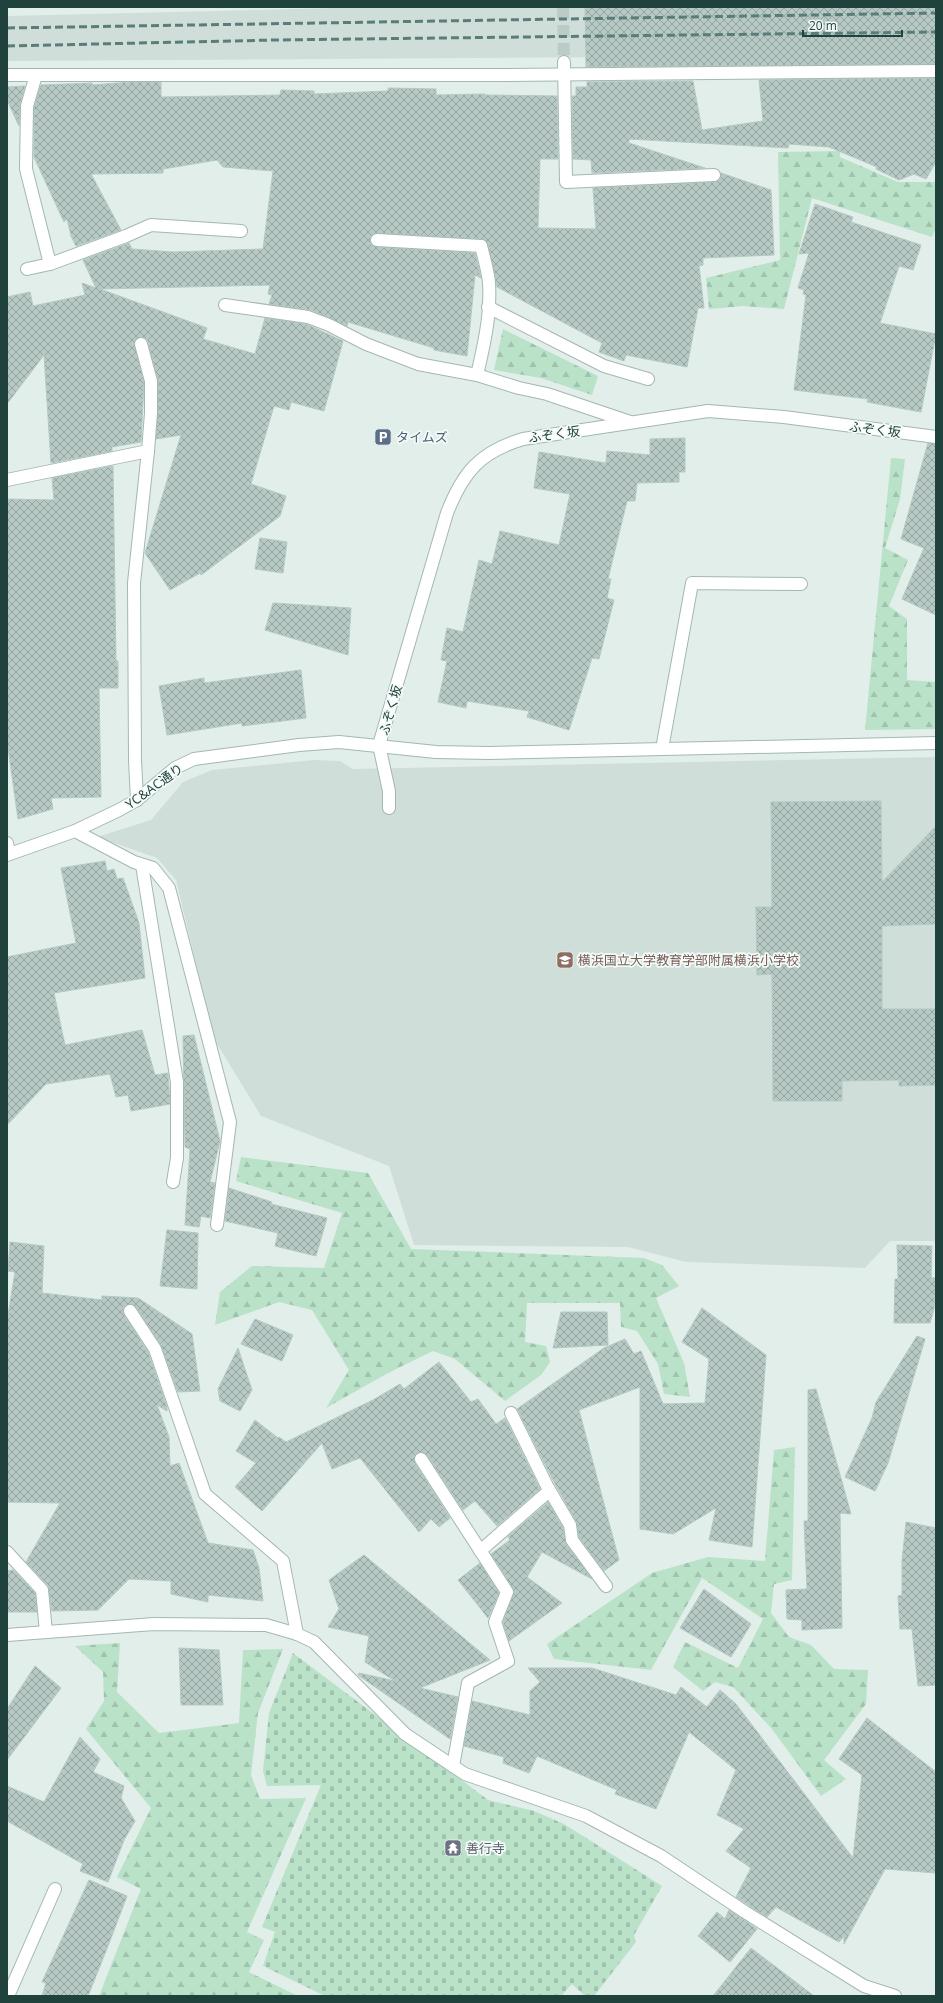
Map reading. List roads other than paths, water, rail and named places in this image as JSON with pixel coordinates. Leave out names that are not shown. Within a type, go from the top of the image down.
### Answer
[{"type":"street","points":[[564,68],[566,182],[714,175]]},
{"type":"street","points":[[7,75],[564,68],[936,71]]},
{"type":"street","points":[[36,75],[27,106],[26,169],[50,264]]},
{"type":"street","points":[[27,269],[50,264],[126,236],[151,225],[241,231]]},
{"type":"street","points":[[377,240],[481,246],[489,282],[487,332],[476,375]]},
{"type":"street","points":[[225,305],[308,317],[329,325],[366,344],[418,364],[476,375],[577,403],[633,423]]},
{"type":"street","points":[[488,307],[604,366],[648,380]]},
{"type":"street","points":[[137,800],[135,760],[134,583],[148,451],[151,381],[141,344]]},
{"type":"street","name":"ふぞく坂","points":[[379,745],[447,513],[456,490],[468,473],[484,457],[502,445],[522,439],[708,412],[739,412],[936,437]]},
{"type":"street","points":[[7,480],[148,451]]},
{"type":"street","points":[[662,749],[692,583],[801,584]]},
{"type":"street","name":"YC&AC通り","points":[[8,850],[75,831],[137,800],[175,768],[194,759],[299,745],[339,742],[436,752],[489,753],[936,743]]},
{"type":"street","points":[[379,745],[389,791],[389,808]]},
{"type":"street","points":[[75,831],[134,862],[153,868],[169,888],[230,1122],[217,1225]]},
{"type":"street","points":[[142,865],[177,1082],[177,1158],[173,1182]]},
{"type":"street","points":[[130,1311],[155,1350],[205,1494],[283,1561],[297,1634]]},
{"type":"street","points":[[511,1414],[550,1491],[570,1525],[572,1540],[606,1586]]},
{"type":"street","points":[[421,1459],[506,1592],[495,1622],[508,1661],[468,1683],[453,1766]]},
{"type":"street","points":[[480,1551],[550,1491]]},
{"type":"street","points":[[7,1552],[42,1590],[46,1632]]},
{"type":"street","points":[[7,1635],[154,1624],[266,1625],[297,1634],[314,1642],[405,1734],[465,1774],[586,1816],[661,1856],[745,1912],[864,1986],[895,1996]]},
{"type":"street","points":[[8,1996],[55,1889]]},
{"type":"tunnel","points":[[563,7],[564,62]]},
{"type":"railway","points":[[7,28],[936,13]]},
{"type":"railway","points":[[7,46],[275,40],[936,32]]},
{"type":"place","name":"タイムズ","points":[[383,437]]},
{"type":"place","name":"横浜国立大学教育学部附属横浜小学校","points":[[565,960]]},
{"type":"place","name":"善行寺","points":[[453,1848]]}]
